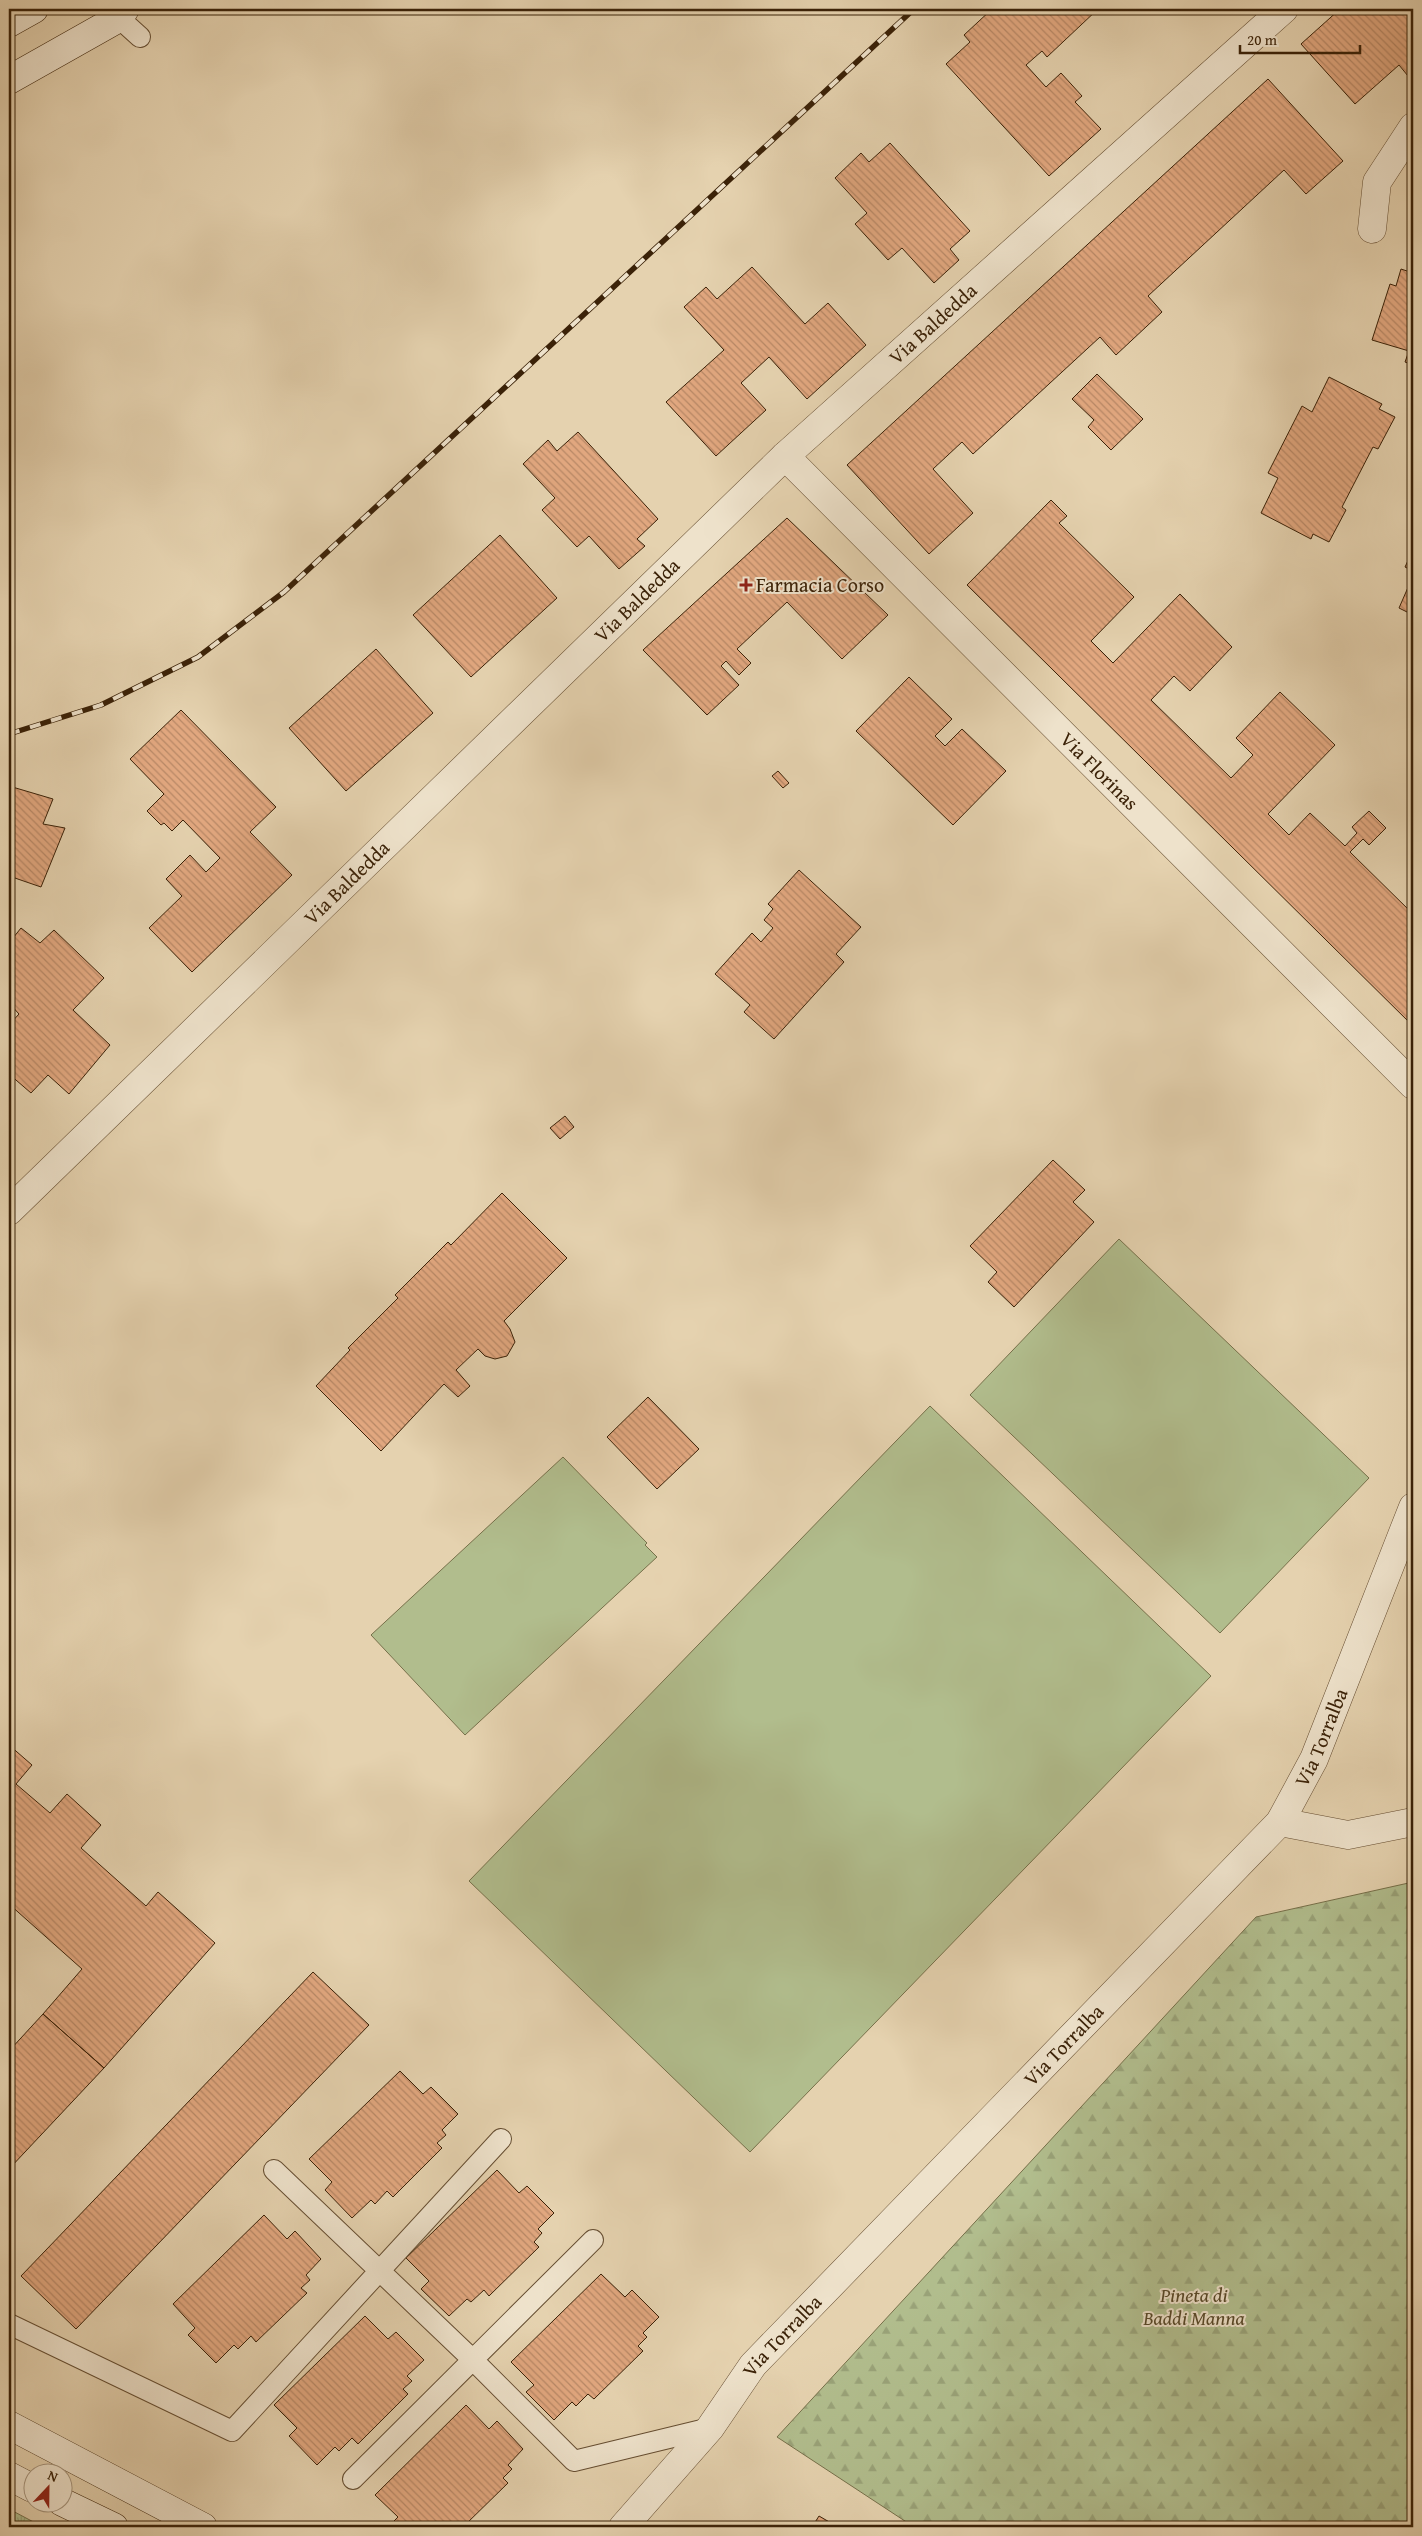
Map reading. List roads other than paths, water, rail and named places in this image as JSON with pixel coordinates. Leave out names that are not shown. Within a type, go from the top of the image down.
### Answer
[{"type":"street","points":[[9,22],[34,9]]},
{"type":"street","name":"Via Baldedda","points":[[9,1211],[785,456],[1284,9]]},
{"type":"street","points":[[9,80],[122,13]]},
{"type":"street","points":[[1372,229],[1377,182],[1413,127]]},
{"type":"street","name":"Via Florinas","points":[[785,456],[1413,1085]]},
{"type":"street","name":"Via Torralba","points":[[623,2527],[710,2428],[753,2365],[1280,1822],[1314,1759],[1413,1507]]},
{"type":"street","points":[[1280,1822],[1348,1835],[1413,1822]]},
{"type":"street","points":[[9,2425],[203,2527]]},
{"type":"street","points":[[9,2476],[22,2483]]},
{"type":"street","points":[[72,2507],[114,2527]]},
{"type":"lane","points":[[122,13],[140,37]]},
{"type":"lane","points":[[9,2324],[232,2431],[501,2139]]},
{"type":"lane","points":[[274,2170],[473,2360],[574,2460],[710,2428]]},
{"type":"lane","points":[[353,2478],[593,2240]]},
{"type":"railway","points":[[9,734],[101,705],[198,657],[284,592],[914,9]]},
{"type":"place","name":"Farmacia Corso","points":[[746,585]]},
{"type":"park label","name":"Pineta di Baddi Manna","points":[[1194,2306]]}]
